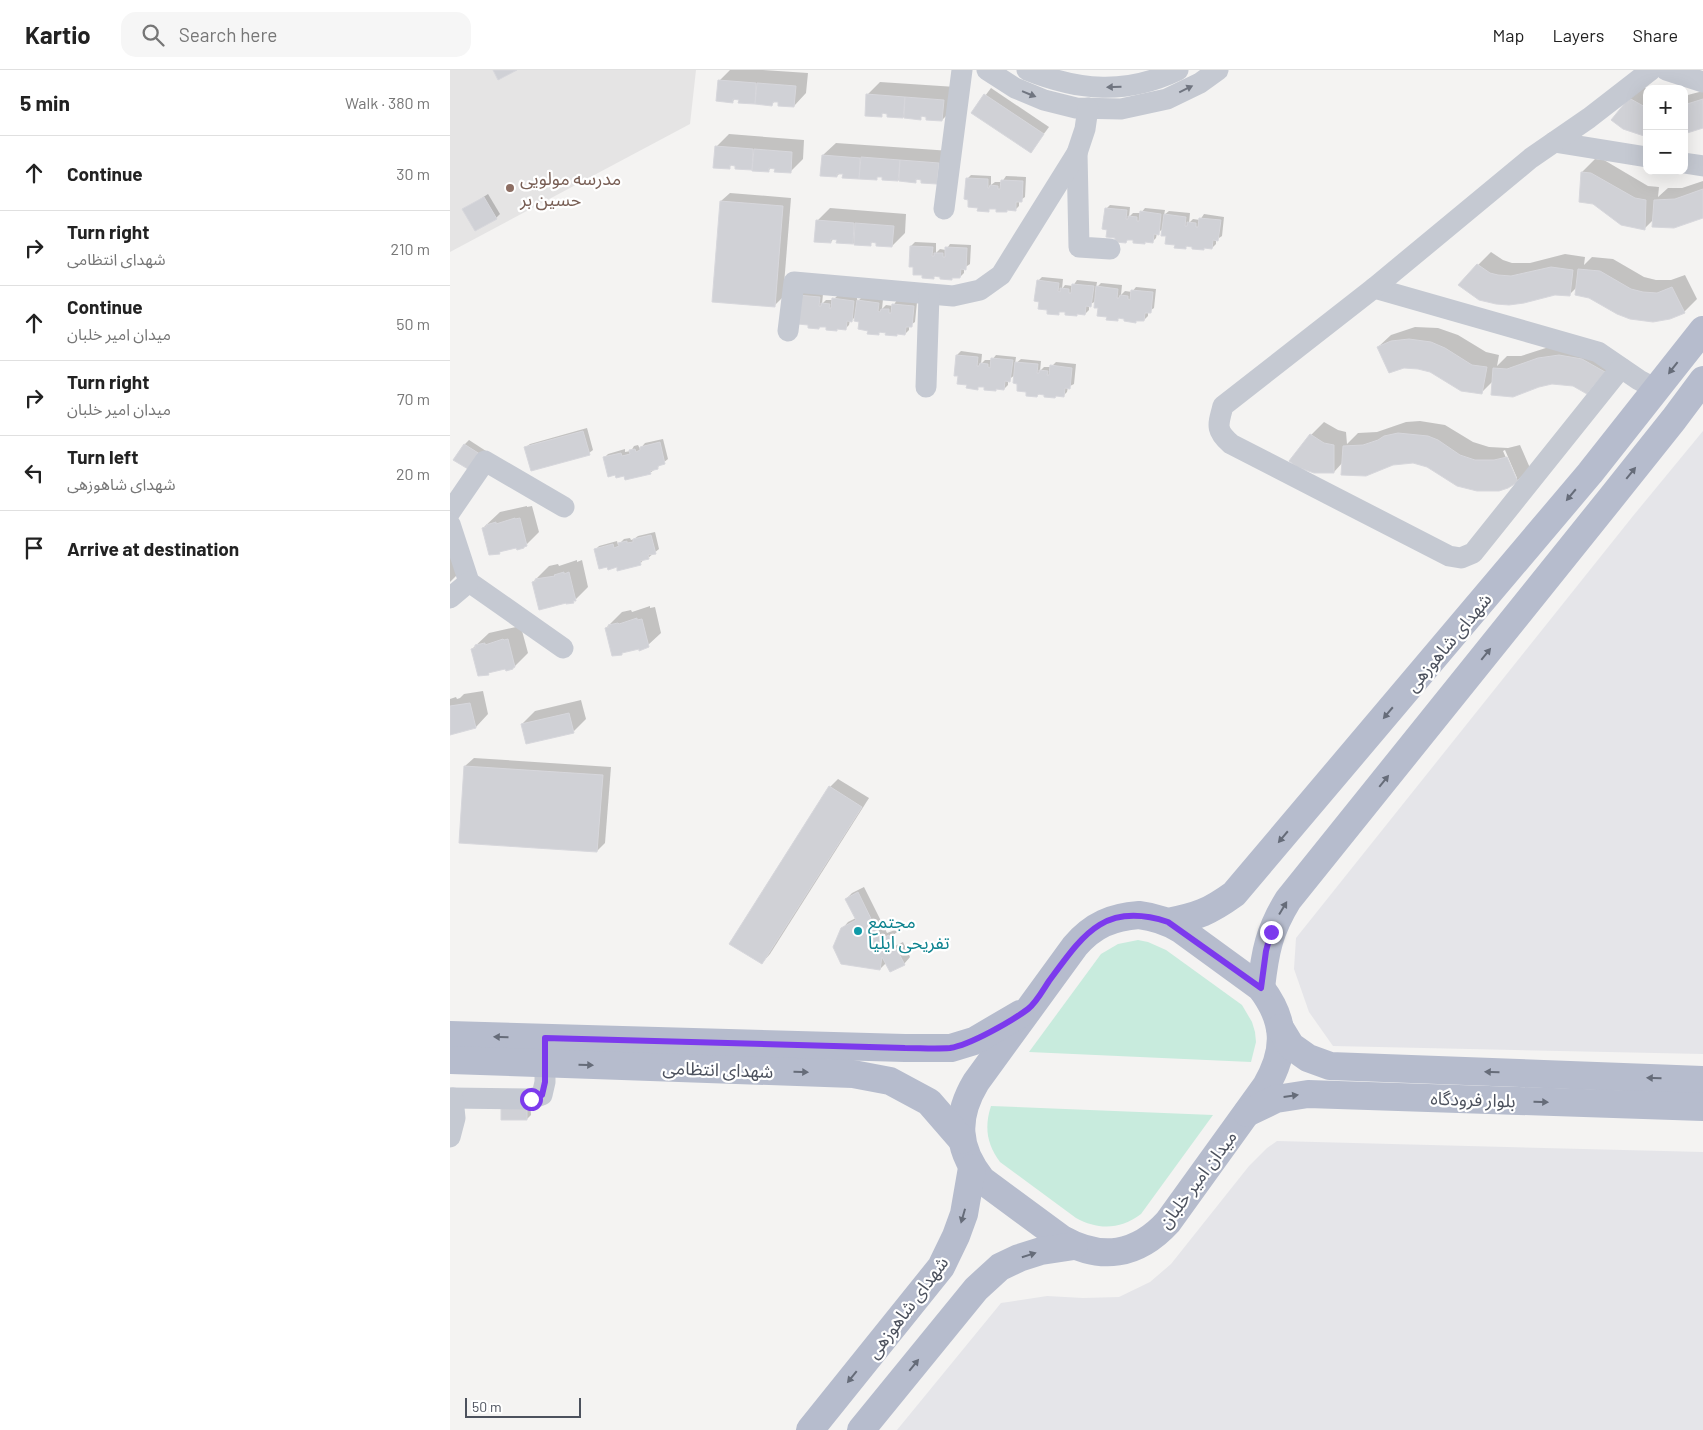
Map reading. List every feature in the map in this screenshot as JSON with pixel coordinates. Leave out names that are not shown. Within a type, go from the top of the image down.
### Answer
[{"type":"main road","name":"شهدای شاهوزهی","points":[[1168,922],[1207,912],[1234,894],[1583,481],[1701,335]]},
{"type":"main road","name":"شهدای شاهوزهی","points":[[1261,988],[1266,951],[1271,932],[1288,900],[1634,469],[1703,380]]},
{"type":"main road","name":"میدان امیر خلبان","points":[[1139,915],[1154,917],[1168,922],[1261,988],[1270,1000],[1280,1028],[1279,1058],[1274,1072],[1168,1222],[1146,1241],[1133,1248],[1118,1252],[1096,1252],[1074,1246],[992,1189],[972,1168],[962,1140],[962,1118],[968,1096],[1074,946],[1096,926],[1117,918],[1139,915]]},
{"type":"main road","name":"شهدای انتظامی","points":[[450,1060],[545,1051],[951,1048],[974,1041],[1030,1008]]},
{"type":"main road","name":"بلوار فرودگاه","points":[[1280,1028],[1291,1046],[1308,1058],[1330,1066],[1703,1080]]},
{"type":"main road","name":"شهدای انتظامی","points":[[450,1035],[545,1051],[853,1074],[890,1081],[928,1102],[962,1140]]},
{"type":"main road","name":"بلوار فرودگاه","points":[[1246,1113],[1276,1099],[1308,1094],[1703,1107]]},
{"type":"main road","name":"شهدای شاهوزهی","points":[[810,1430],[941,1267],[964,1214],[972,1168]]},
{"type":"main road","points":[[861,1430],[976,1289],[1000,1267],[1041,1251],[1074,1246]]},
{"type":"street","points":[[944,209],[962,70]]},
{"type":"street","points":[[987,70],[1015,88],[1044,100],[1076,108],[1121,109],[1167,99],[1200,83],[1218,70]]},
{"type":"street","points":[[1027,70],[1051,80],[1079,86],[1119,88],[1160,78],[1178,70]]},
{"type":"street","points":[[1621,368],[1473,553],[1461,558],[1449,556],[1230,444],[1220,434],[1218,424],[1223,406],[1374,288],[1531,158],[1651,70]]},
{"type":"street","points":[[1666,70],[1703,82]]},
{"type":"street","points":[[788,331],[794,282],[929,295],[953,296],[980,290],[1001,274],[1077,153],[1085,129],[1088,108]]},
{"type":"street","points":[[1554,142],[1643,156]]},
{"type":"street","points":[[1077,153],[1079,247],[1110,249]]},
{"type":"street","points":[[1688,164],[1703,166]]},
{"type":"street","points":[[1374,288],[1598,352],[1656,389]]},
{"type":"street","points":[[926,387],[929,295]]},
{"type":"street","points":[[450,512],[485,461],[564,507]]},
{"type":"street","points":[[450,524],[469,582],[563,648]]},
{"type":"street","points":[[450,598],[469,582]]},
{"type":"street","points":[[450,1137],[454,1118],[452,1098],[531,1099],[542,1095],[545,1082],[545,1051]]},
{"type":"shaded area","name":"مدرسه مولویی حسین بر","points":[[450,70],[696,70],[690,124],[450,252]]},
{"type":"shaded area","points":[[1703,431],[1703,1054],[1333,1046],[1309,1012],[1294,969],[1296,938]]},
{"type":"shaded area","points":[[1277,1141],[1703,1152],[1703,1430],[897,1430],[1001,1303],[1047,1296],[1119,1297],[1150,1282],[1171,1264],[1249,1166]]},
{"type":"green space","points":[[1138,940],[1166,950],[1242,1005],[1252,1022],[1255,1032],[1256,1042],[1251,1062],[1029,1052],[1101,954],[1118,944]]},
{"type":"green space","points":[[991,1106],[1213,1115],[1141,1214],[1125,1223],[1101,1226],[1092,1225],[1076,1218],[1000,1162],[992,1149],[988,1136],[987,1128]]},
{"type":"building","points":[[493,70],[517,70],[498,80]]},
{"type":"building","points":[[718,80],[756,83],[755,104],[738,103],[739,100],[733,99],[733,103],[716,101]]},
{"type":"building","points":[[757,83],[796,86],[794,107],[778,106],[778,102],[773,102],[772,106],[755,104]]},
{"type":"building","points":[[866,94],[905,97],[903,118],[887,117],[887,114],[882,113],[882,117],[865,116]]},
{"type":"building","points":[[984,94],[1044,134],[1031,153],[971,113]]},
{"type":"building","points":[[905,97],[944,100],[942,121],[926,120],[926,117],[921,116],[921,120],[904,118]]},
{"type":"building","points":[[1629,98],[1643,106],[1643,136],[1623,129],[1611,120]]},
{"type":"building","points":[[1703,99],[1703,128],[1688,133],[1688,130],[1688,104]]},
{"type":"building","points":[[715,146],[753,149],[752,170],[735,169],[735,166],[730,165],[730,169],[713,168]]},
{"type":"building","points":[[754,149],[792,152],[791,173],[774,172],[775,169],[769,168],[769,172],[752,171]]},
{"type":"building","points":[[822,155],[860,158],[859,179],[842,178],[843,174],[837,174],[837,177],[820,176]]},
{"type":"building","points":[[861,157],[900,160],[898,181],[882,180],[882,177],[877,177],[877,180],[859,179]]},
{"type":"building","points":[[900,160],[939,163],[937,184],[921,183],[921,180],[916,179],[916,183],[899,181]]},
{"type":"building","points":[[1581,172],[1591,173],[1635,198],[1646,200],[1645,230],[1621,225],[1593,204],[1579,202]]},
{"type":"building","points":[[966,178],[988,179],[988,188],[990,185],[998,186],[998,189],[1000,189],[1001,180],[1023,181],[1022,202],[1016,202],[1016,211],[996,212],[996,209],[989,209],[989,212],[977,211],[978,208],[968,207],[968,200],[964,199]]},
{"type":"building","points":[[1703,189],[1703,218],[1674,228],[1652,227],[1654,200],[1675,199]]},
{"type":"building","points":[[484,197],[497,219],[475,231],[462,209]]},
{"type":"building","points":[[720,201],[783,206],[775,307],[712,302]]},
{"type":"building","points":[[1105,208],[1127,210],[1126,219],[1128,219],[1128,216],[1137,217],[1137,221],[1139,221],[1140,211],[1161,214],[1159,235],[1154,234],[1153,243],[1133,243],[1133,240],[1127,240],[1126,243],[1115,242],[1115,238],[1106,237],[1107,230],[1102,229]]},
{"type":"building","points":[[1164,214],[1186,217],[1185,226],[1187,226],[1187,222],[1196,223],[1196,227],[1198,227],[1199,218],[1221,220],[1218,241],[1213,240],[1212,249],[1204,248],[1204,250],[1192,249],[1192,247],[1186,246],[1186,249],[1174,248],[1175,245],[1165,244],[1166,236],[1161,236]]},
{"type":"building","points":[[816,220],[854,223],[853,244],[836,243],[837,240],[831,239],[831,243],[814,242]]},
{"type":"building","points":[[855,223],[894,226],[892,247],[876,246],[876,243],[871,242],[871,246],[854,245]]},
{"type":"building","points":[[910,246],[933,247],[932,256],[934,256],[934,253],[943,253],[943,257],[945,257],[945,247],[967,248],[966,270],[961,269],[960,278],[952,278],[952,280],[940,279],[940,277],[934,276],[934,279],[922,278],[922,275],[913,275],[913,267],[909,267]]},
{"type":"building","points":[[1477,264],[1490,273],[1511,276],[1551,267],[1573,270],[1570,296],[1555,295],[1509,305],[1479,300],[1458,285]]},
{"type":"building","points":[[1578,269],[1600,271],[1631,289],[1643,292],[1657,293],[1672,287],[1685,313],[1670,319],[1653,322],[1630,319],[1617,314],[1589,298],[1575,295]]},
{"type":"building","points":[[1037,280],[1059,283],[1058,291],[1060,292],[1060,288],[1069,289],[1069,293],[1071,293],[1072,284],[1094,286],[1091,307],[1086,306],[1085,315],[1065,315],[1065,312],[1059,312],[1059,315],[1047,314],[1047,310],[1038,309],[1039,302],[1034,301]]},
{"type":"building","points":[[1096,286],[1118,289],[1117,298],[1120,295],[1128,296],[1130,300],[1131,290],[1153,292],[1151,313],[1145,313],[1144,321],[1136,321],[1136,323],[1118,318],[1118,321],[1106,320],[1107,317],[1097,316],[1098,308],[1094,308]]},
{"type":"building","points":[[797,295],[820,297],[819,306],[821,306],[821,303],[830,304],[829,308],[831,308],[832,298],[854,301],[852,322],[847,321],[846,330],[837,329],[837,331],[826,330],[826,327],[819,327],[819,329],[808,328],[808,325],[798,324]]},
{"type":"building","points":[[857,300],[879,303],[878,311],[889,309],[889,313],[891,313],[892,304],[914,306],[912,327],[906,327],[905,335],[885,335],[886,333],[879,332],[879,335],[867,334],[868,331],[858,329],[859,322],[854,321]]},
{"type":"building","points":[[1409,339],[1431,342],[1445,348],[1472,365],[1487,367],[1482,394],[1461,391],[1430,372],[1418,369],[1404,368],[1389,373],[1377,347],[1391,341]]},
{"type":"building","points":[[956,355],[978,357],[977,366],[980,363],[988,364],[990,368],[991,358],[1013,360],[1010,382],[1005,381],[1004,390],[996,389],[996,391],[984,390],[984,387],[978,387],[978,390],[966,388],[967,385],[957,384],[958,376],[954,376]]},
{"type":"building","points":[[1559,355],[1582,359],[1605,372],[1587,394],[1573,386],[1552,384],[1513,397],[1491,395],[1493,368],[1507,369],[1538,358]]},
{"type":"building","points":[[1015,362],[1038,364],[1037,373],[1039,373],[1039,370],[1048,371],[1047,375],[1049,375],[1050,365],[1072,368],[1070,389],[1065,388],[1064,397],[1044,397],[1044,395],[1038,394],[1037,397],[1026,396],[1026,392],[1017,391],[1017,384],[1013,383]]},
{"type":"building","points":[[583,431],[590,455],[531,471],[524,447]]},
{"type":"building","points":[[1398,433],[1428,436],[1438,440],[1460,455],[1475,460],[1494,460],[1507,457],[1518,482],[1499,491],[1477,491],[1457,486],[1427,467],[1413,463],[1393,465],[1366,476],[1341,475],[1343,446],[1363,445],[1384,436]]},
{"type":"building","points":[[1310,434],[1324,443],[1334,445],[1334,473],[1314,473],[1297,467],[1289,461]]},
{"type":"building","points":[[660,442],[665,464],[658,466],[658,469],[650,471],[651,474],[625,480],[624,476],[616,478],[615,475],[608,477],[603,457],[621,453],[622,456],[630,454],[629,450],[635,449],[636,452],[640,450],[640,447]]},
{"type":"building","points":[[464,444],[483,456],[473,472],[453,460]]},
{"type":"building","points":[[520,518],[527,546],[517,550],[516,548],[499,552],[500,554],[489,555],[482,528],[486,527],[486,525]]},
{"type":"building","points":[[651,535],[656,554],[648,555],[649,559],[640,561],[641,565],[617,571],[617,567],[608,570],[607,567],[599,569],[594,549],[613,544],[614,548],[619,546],[618,543],[633,542],[633,539]]},
{"type":"building","points":[[564,572],[564,574],[569,572],[576,601],[539,610],[532,582],[536,581],[535,579],[555,576]]},
{"type":"building","points":[[637,618],[637,620],[642,619],[649,647],[639,651],[639,649],[622,653],[622,655],[612,656],[605,628],[609,627],[608,625],[619,624]]},
{"type":"building","points":[[508,639],[515,667],[506,671],[505,669],[488,673],[489,675],[478,676],[471,649],[475,648],[475,645],[485,643],[485,645]]},
{"type":"building","points":[[470,703],[476,728],[450,735],[450,706]]},
{"type":"building","points":[[569,713],[574,733],[526,744],[521,724]]},
{"type":"building","points":[[464,766],[603,775],[597,852],[459,843]]},
{"type":"building","points":[[829,786],[862,807],[762,964],[729,944]]},
{"type":"building","name":"مجتمع تفریحی ایلیا","points":[[858,892],[881,939],[889,935],[891,939],[884,942],[889,951],[896,948],[905,965],[890,972],[882,957],[880,970],[841,964],[833,947],[841,928],[856,920],[845,899]]},
{"type":"building","points":[[501,1105],[527,1106],[527,1120],[501,1120]]},
{"type":"place","name":"مدرسه مولویی حسین بر","points":[[510,188]]},
{"type":"place","name":"مجتمع تفریحی ایلیا","points":[[858,931]]},
{"type":"route","points":[[531,1099],[542,1095],[545,1082],[545,1038],[951,1048],[974,1041],[1030,1008],[1074,946],[1096,926],[1109,920],[1139,915],[1154,917],[1168,922],[1250,978],[1261,988],[1266,951],[1271,932]]}]
